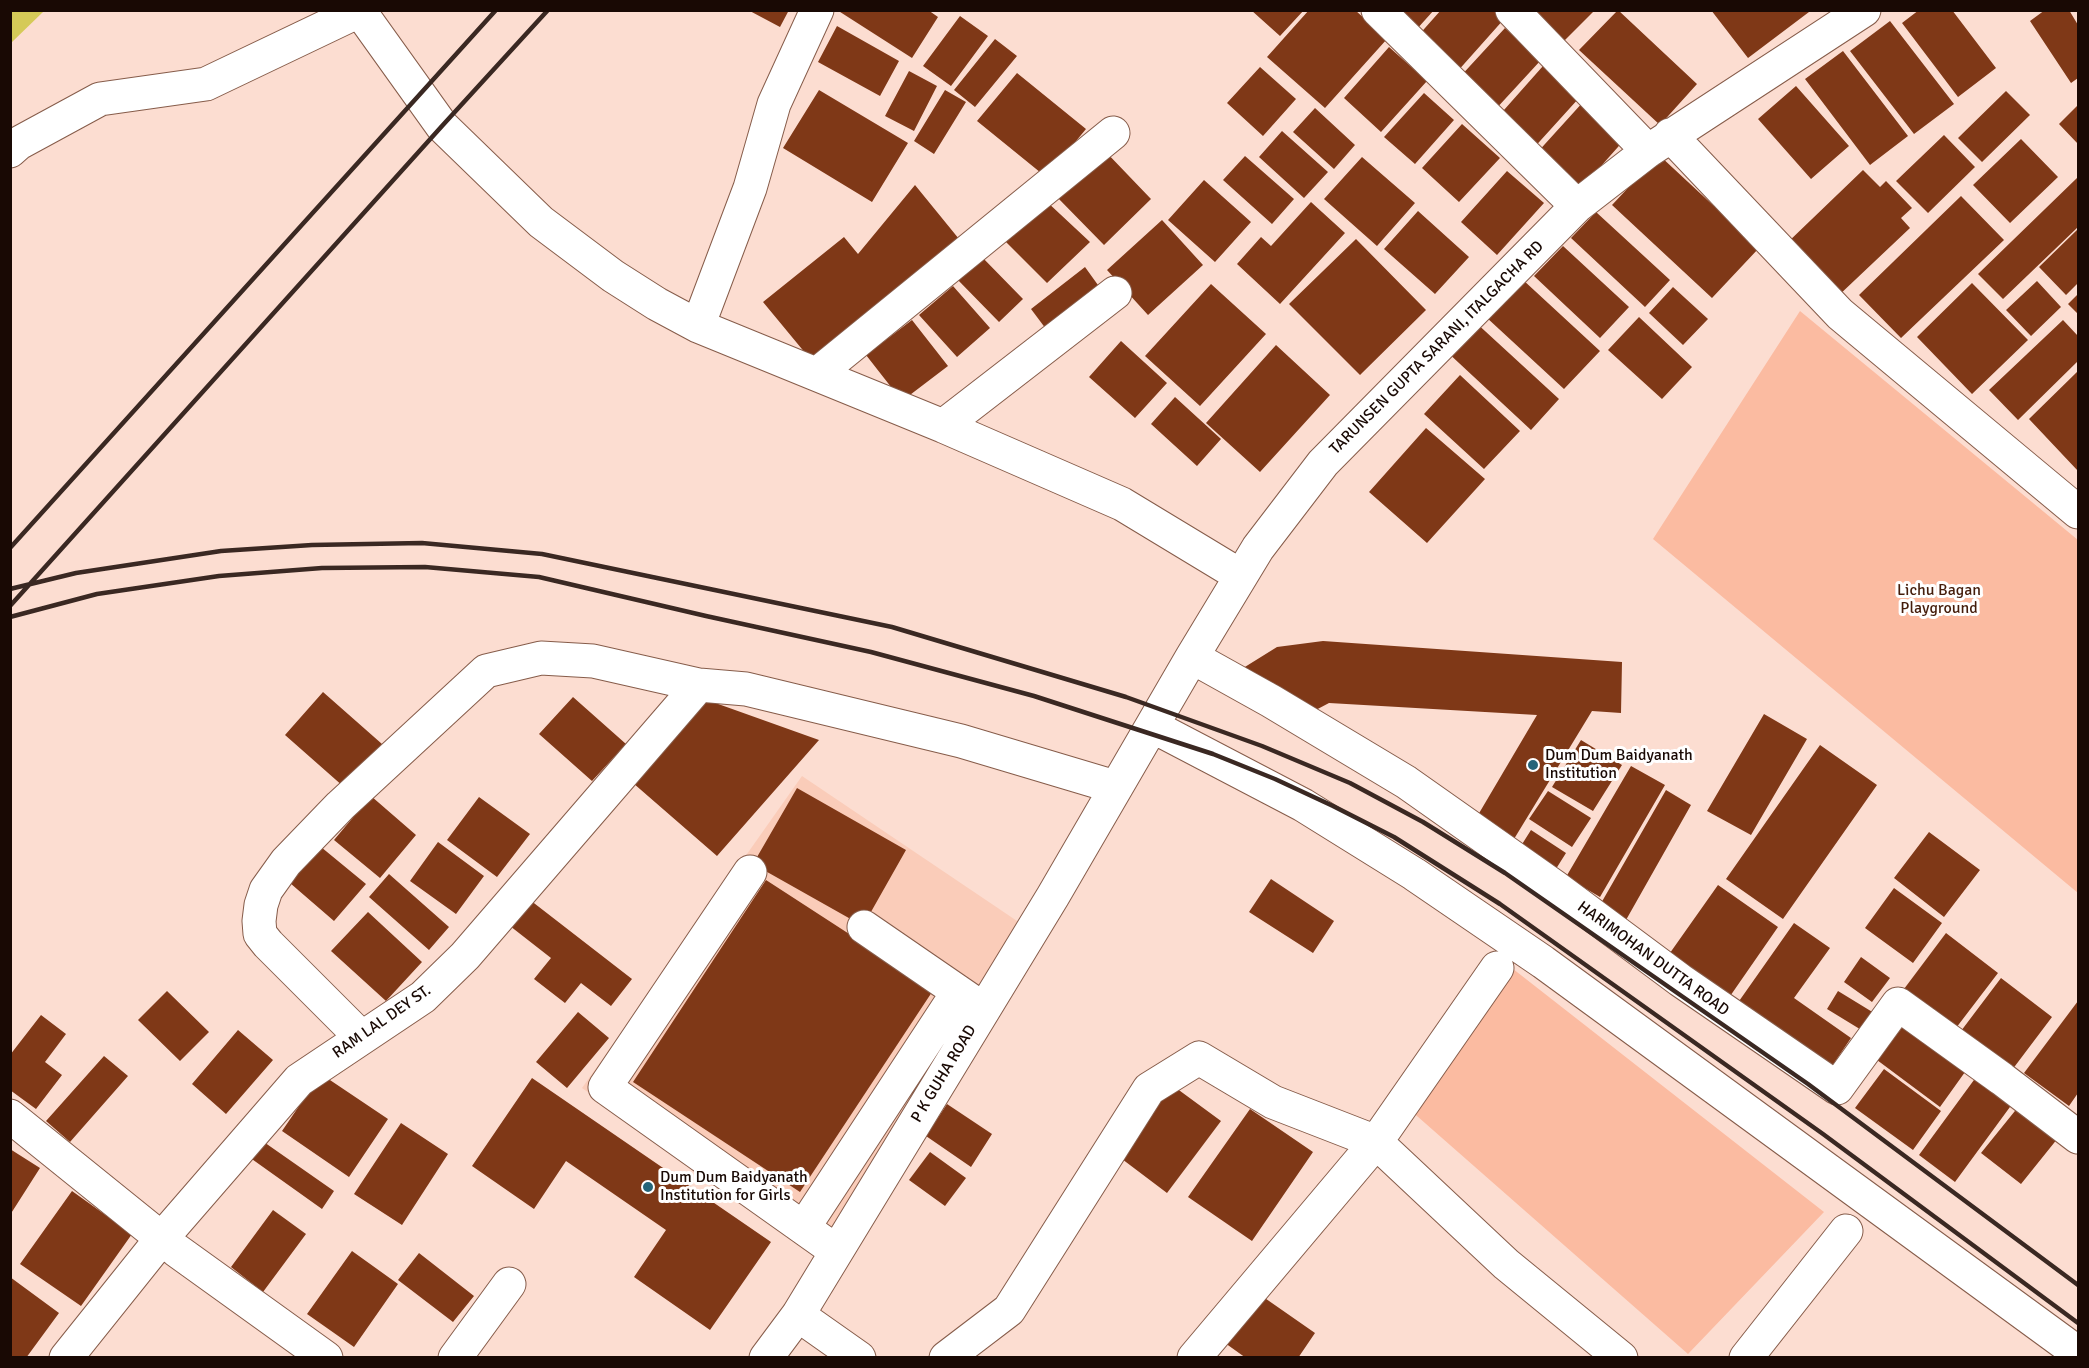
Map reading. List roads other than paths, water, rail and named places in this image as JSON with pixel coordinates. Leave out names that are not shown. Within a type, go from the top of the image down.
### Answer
[{"type":"street","points":[[698,326],[750,188],[774,104],[818,10]]},
{"type":"street","points":[[1378,10],[1577,206]]},
{"type":"street","points":[[1512,10],[1659,143],[1840,314],[2079,512]]},
{"type":"street","name":"TARUNSEN GUPTA SARANI, ITALGACHA RD","points":[[1116,787],[1258,548],[1323,463],[1577,206],[1659,143],[1864,10]]},
{"type":"street","points":[[10,151],[19,143],[100,99],[206,84],[360,11],[442,126],[541,222],[613,276],[657,304],[698,326],[943,426],[1122,504],[1241,576]]},
{"type":"street","points":[[817,374],[1113,133]]},
{"type":"street","points":[[943,426],[1115,293]]},
{"type":"street","name":"HARIMOHAN DUTTA ROAD","points":[[1192,657],[1271,701],[1406,782],[1680,980],[1837,1088],[1898,1004],[2079,1137]]},
{"type":"street","points":[[361,1037],[268,945],[260,933],[261,905],[266,890],[286,862],[340,806],[486,671],[541,658],[593,661],[699,685],[746,689],[962,741],[1116,787]]},
{"type":"street","name":"RAM LAL DEY ST.","points":[[66,1358],[162,1238],[299,1080],[423,996],[465,956],[699,685]]},
{"type":"street","points":[[1152,726],[1303,805],[1414,874],[1552,969],[2079,1353]]},
{"type":"street","name":"P K GUHA ROAD","points":[[766,1358],[798,1315],[837,1251],[971,1000],[1053,896],[1116,787]]},
{"type":"street","points":[[750,872],[604,1087],[837,1251]]},
{"type":"street","points":[[804,1227],[971,1000],[864,927]]},
{"type":"street","points":[[1194,1358],[1376,1142],[1497,968]]},
{"type":"street","points":[[946,1358],[1009,1311],[1149,1089],[1199,1058],[1273,1102],[1376,1142],[1506,1264],[1621,1358]]},
{"type":"street","points":[[10,1116],[162,1238],[326,1358]]},
{"type":"street","points":[[1746,1358],[1846,1231]]},
{"type":"street","points":[[455,1358],[509,1284]]},
{"type":"street","points":[[798,1315],[859,1358]]},
{"type":"railway","points":[[10,548],[496,10]]},
{"type":"railway","points":[[10,606],[548,10]]},
{"type":"railway","points":[[10,589],[76,573],[221,551],[312,545],[422,543],[542,554],[892,627],[1126,697],[1262,746],[1350,783],[1423,822],[1505,873],[1808,1084],[2078,1285]]},
{"type":"railway","points":[[10,617],[97,594],[219,576],[322,568],[425,567],[539,577],[871,652],[1034,696],[1213,754],[1275,779],[1394,837],[1500,904],[1823,1134],[2078,1323]]},
{"type":"place","name":"Dum Dum Baidyanath Institution","points":[[1533,765]]},
{"type":"place","name":"Dum Dum Baidyanath Institution for Girls","points":[[648,1187]]},
{"type":"park label","name":"Lichu Bagan Playground","points":[[1939,600]]}]
